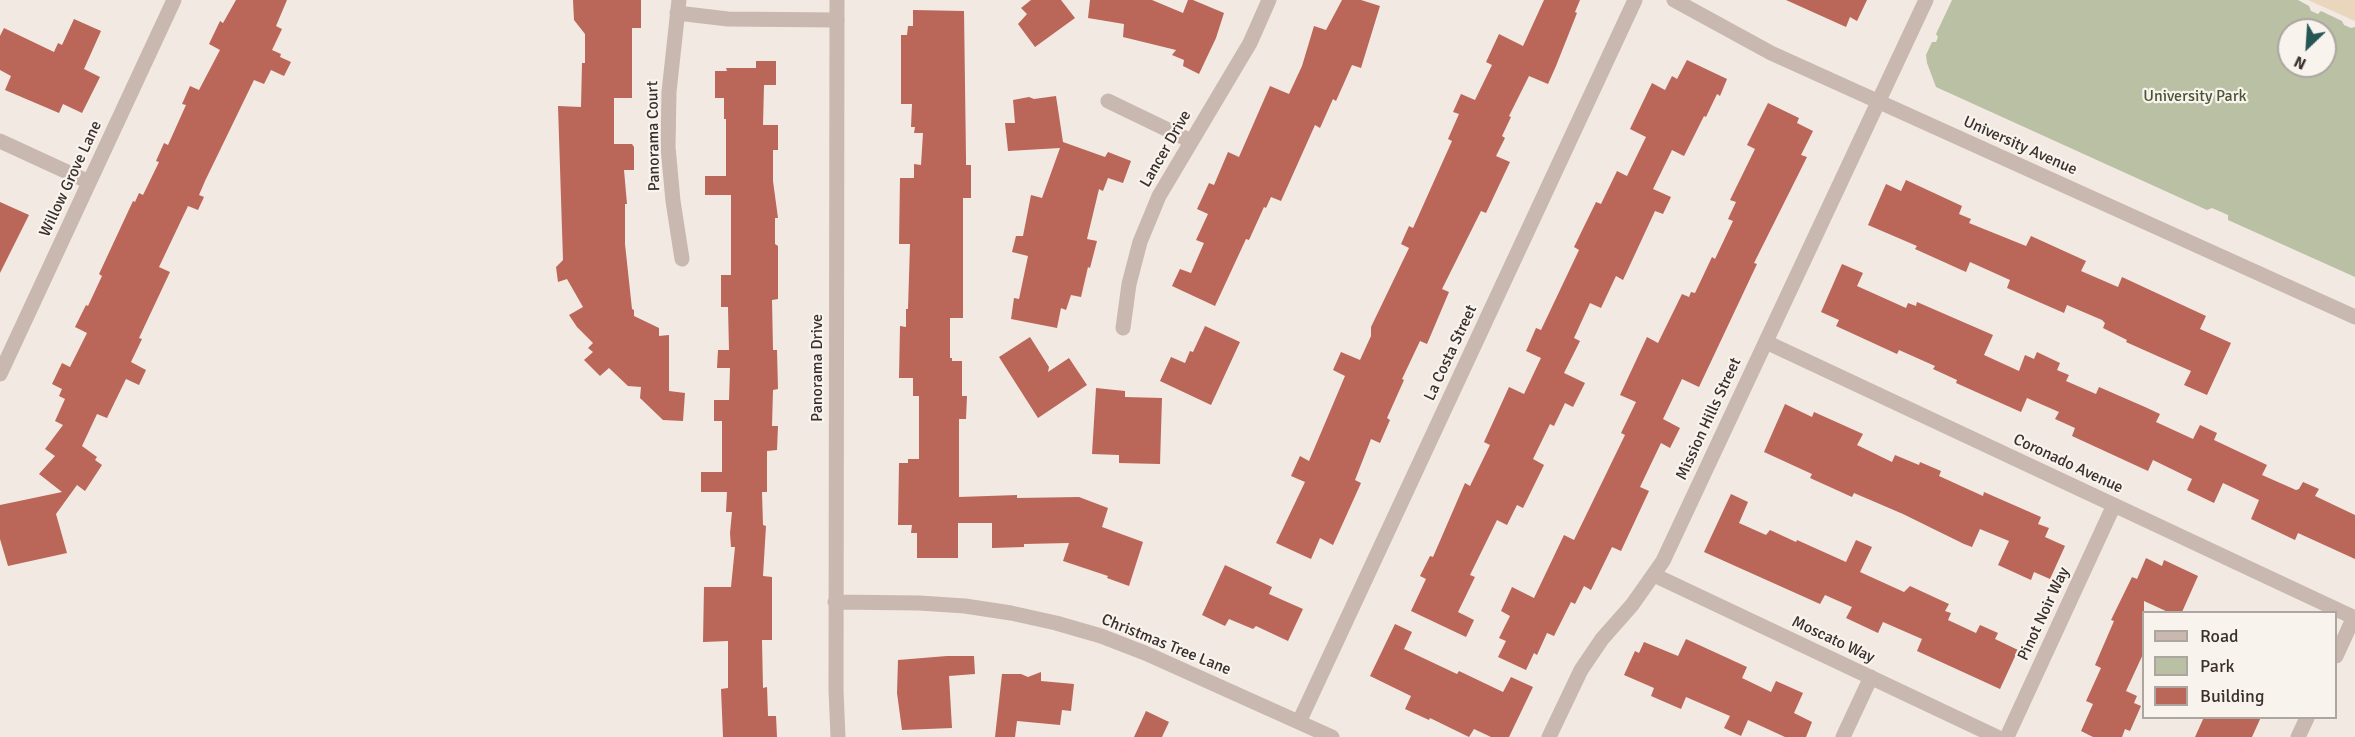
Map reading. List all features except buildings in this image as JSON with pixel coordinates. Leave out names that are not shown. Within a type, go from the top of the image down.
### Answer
[{"type":"street","name":"Willow Grove Lane","points":[[0,374],[174,0]]},
{"type":"street","name":"Panorama Drive","points":[[837,0],[836,602],[838,737]]},
{"type":"street","name":"Lancer Drive","points":[[1123,328],[1129,284],[1140,242],[1159,196],[1250,43],[1269,0]]},
{"type":"street","name":"La Costa Street","points":[[1299,722],[1635,0]]},
{"type":"street","name":"University Avenue","points":[[1674,0],[1771,53],[2355,317]]},
{"type":"street","name":"Mission Hills Street","points":[[1549,737],[1581,670],[1602,639],[1632,605],[1654,575],[1926,0]]},
{"type":"street","name":"Panorama Court","points":[[682,259],[668,147],[669,92],[678,7],[728,19],[837,20]]},
{"type":"street","points":[[1108,101],[1191,141]]},
{"type":"street","points":[[0,141],[89,183]]},
{"type":"street","name":"Coronado Avenue","points":[[1766,342],[2354,617]]},
{"type":"street","name":"Pinot Noir Way","points":[[2007,737],[2114,505]]},
{"type":"street","name":"Moscato Way","points":[[1654,575],[1997,737]]},
{"type":"street","name":"Christmas Tree Lane","points":[[836,602],[965,606],[1056,623],[1144,652],[1332,737]]},
{"type":"street","points":[[2337,654],[2354,617]]},
{"type":"street","points":[[1844,737],[1871,677]]},
{"type":"street","points":[[2298,737],[2306,719]]},
{"type":"green space","name":"University Park","points":[[1952,0],[2298,0],[2309,6],[2311,11],[2318,14],[2321,11],[2336,18],[2277,18],[2277,78],[2337,78],[2337,19],[2344,25],[2355,27],[2355,277],[2228,220],[2228,215],[2212,208],[2207,210],[1936,87],[1926,55],[1932,42],[1936,42],[1938,37],[1936,34]]},
{"type":"sand","points":[[2308,0],[2355,0],[2355,21]]}]
